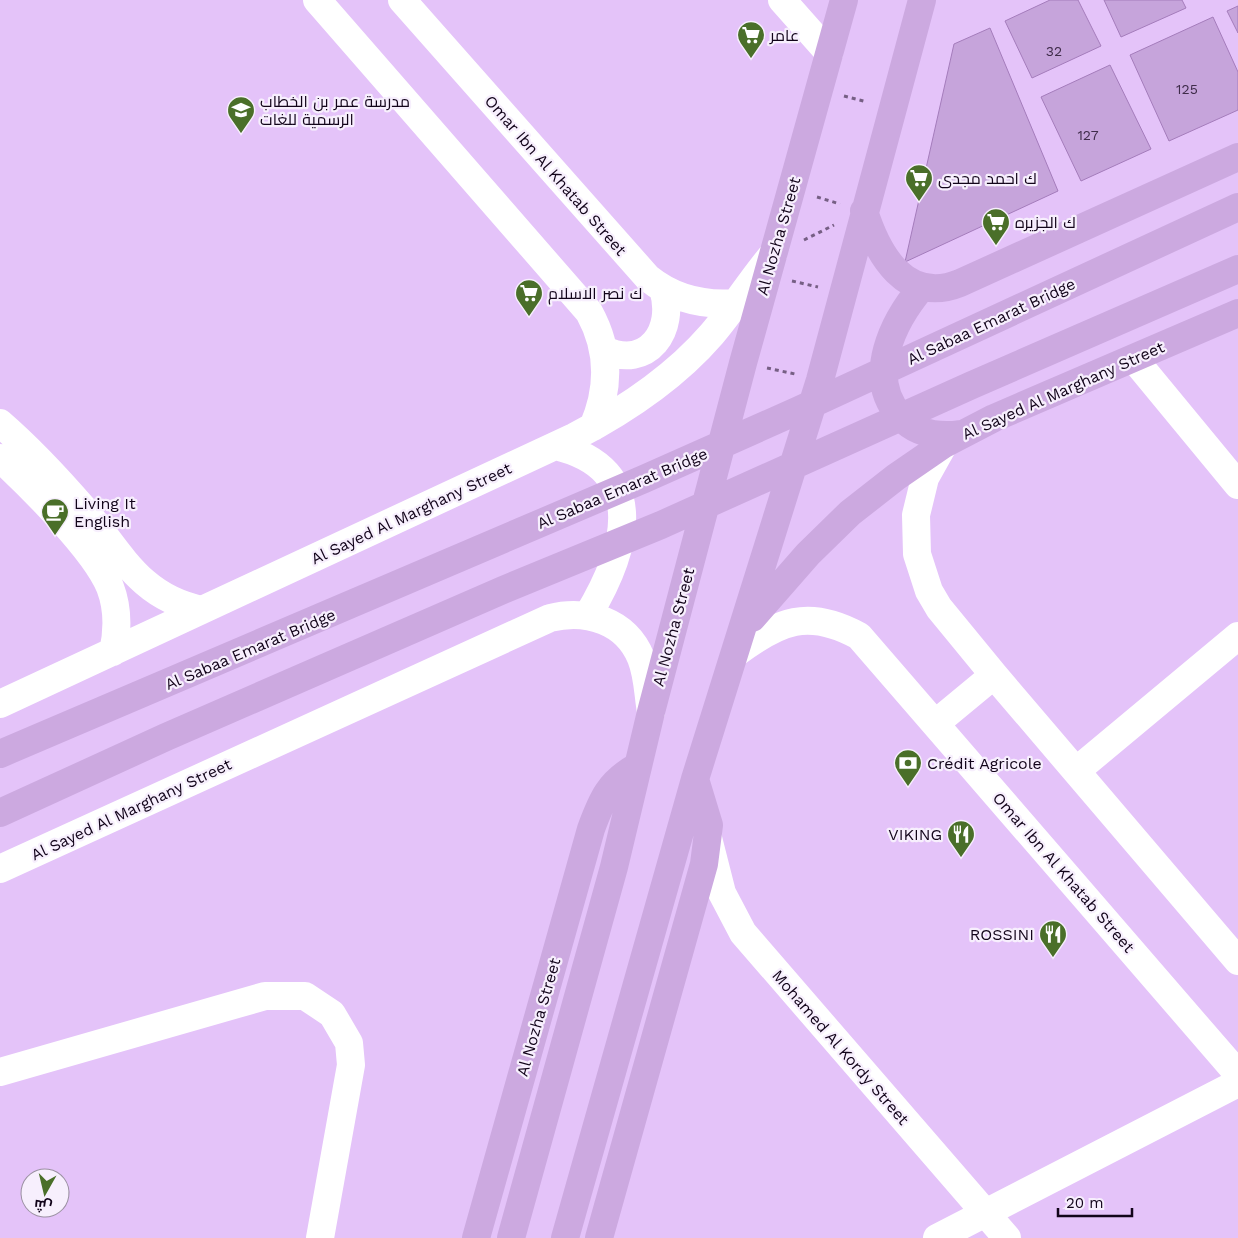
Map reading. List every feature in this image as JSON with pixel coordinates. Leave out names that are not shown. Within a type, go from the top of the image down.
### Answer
[{"type":"main road","name":"Al Nozha Street","points":[[476,1238],[591,829],[611,785],[621,775],[638,766],[650,712],[743,363],[844,0]]},
{"type":"main road","points":[[566,1238],[695,779],[820,380],[922,0]]},
{"type":"main road","points":[[864,211],[871,231],[885,257],[905,279],[922,287],[942,289],[960,283],[1238,157]]},
{"type":"main road","name":"Al Sabaa Emarat Bridge","points":[[0,754],[644,479],[799,410],[1238,207]]},
{"type":"main road","points":[[0,813],[166,737],[494,594],[661,525],[972,385],[1238,269]]},
{"type":"main road","points":[[922,287],[902,314],[890,340],[884,367],[886,390],[896,412],[914,428],[952,439]]},
{"type":"main road","name":"Al Sayed Al Marghany Street","points":[[745,624],[758,613],[808,554],[850,513],[896,477],[952,439],[1238,312]]},
{"type":"main road","points":[[512,1238],[614,868],[638,766]]},
{"type":"main road","points":[[599,1238],[700,877],[708,838],[706,812],[695,779]]},
{"type":"street","points":[[318,0],[584,304],[594,321],[604,350],[606,373],[604,395],[593,427]]},
{"type":"street","name":"Omar Ibn Al Khatab Street","points":[[402,0],[641,271],[663,289],[699,303],[737,303]]},
{"type":"street","points":[[782,0],[829,53]]},
{"type":"street","name":"Al Sayed Al Marghany Street","points":[[0,704],[555,446],[630,406],[680,366],[710,336],[770,265]]},
{"type":"street","points":[[604,350],[620,356],[629,356],[652,346],[662,332],[667,315],[663,289]]},
{"type":"street","points":[[1134,359],[1238,485]]},
{"type":"street","points":[[0,423],[68,491],[143,583],[164,598],[202,610]]},
{"type":"street","points":[[952,439],[925,478],[919,496],[915,535],[917,554],[929,591],[939,608],[994,675],[1238,961]]},
{"type":"street","points":[[555,446],[580,453],[601,469],[609,479],[620,503],[623,529],[621,542],[607,579],[588,615]]},
{"type":"street","points":[[0,458],[47,506],[104,576],[113,596],[116,619],[113,652]]},
{"type":"street","name":"Al Sayed Al Marghany Street","points":[[0,869],[539,622],[562,615],[588,615],[614,626],[630,640],[641,657],[645,670],[650,712]]},
{"type":"street","name":"Omar Ibn Al Khatab Street","points":[[736,653],[761,634],[789,623],[818,621],[840,626],[859,636],[870,646],[936,722],[1238,1074]]},
{"type":"street","points":[[1076,771],[1238,636]]},
{"type":"street","points":[[936,722],[994,675]]},
{"type":"street","name":"Mohamed Al Kordy Street","points":[[708,838],[720,888],[743,934],[1007,1238]]},
{"type":"street","points":[[0,1072],[265,996],[305,996],[332,1014],[348,1043],[351,1065],[320,1238]]},
{"type":"street","points":[[937,1238],[1238,1082]]},
{"type":"path","points":[[819,89],[892,110]]},
{"type":"path","points":[[791,189],[864,211]]},
{"type":"path","points":[[770,265],[864,211]]},
{"type":"path","points":[[770,265],[843,293]]},
{"type":"path","points":[[743,363],[820,380]]},
{"type":"building","points":[[1050,0],[1078,0],[1101,46],[1032,78],[1005,21]]},
{"type":"building","points":[[1104,0],[1182,0],[1186,8],[1121,37]]},
{"type":"building","points":[[1238,6],[1238,33],[1227,11]]},
{"type":"building","points":[[1213,17],[1238,72],[1238,110],[1169,141],[1130,55]]},
{"type":"building","points":[[990,28],[1058,191],[905,262],[954,44]]},
{"type":"building","points":[[1110,65],[1151,149],[1081,181],[1041,97]]},
{"type":"place","name":"عامر","points":[[751,59]]},
{"type":"place","name":"مدرسة عمر بن الخطاب الرسمية للغات","points":[[241,134]]},
{"type":"place","name":"ك احمد مجدى","points":[[919,202]]},
{"type":"place","name":"ك الجزيره","points":[[996,246]]},
{"type":"place","name":"ك نصر الاسلام","points":[[529,317]]},
{"type":"place","name":"Living It English","points":[[55,536]]},
{"type":"place","name":"Crédit Agricole","points":[[908,787]]},
{"type":"place","name":"VIKING","points":[[961,858]]},
{"type":"place","name":"ROSSINI","points":[[1053,958]]}]
